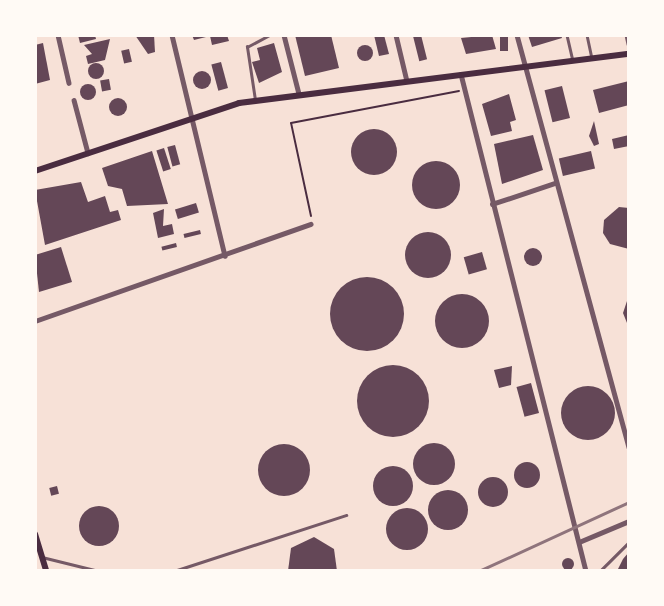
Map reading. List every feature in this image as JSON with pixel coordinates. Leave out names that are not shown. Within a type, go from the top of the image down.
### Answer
[{"type":"main road","points":[[35,171],[192,117],[255,100],[629,54]]},
{"type":"main road","points":[[35,534],[46,571]]},
{"type":"street","points":[[58,35],[69,83]]},
{"type":"street","points":[[172,35],[225,256]]},
{"type":"street","points":[[284,35],[299,94]]},
{"type":"street","points":[[396,35],[407,81]]},
{"type":"street","points":[[517,35],[555,183],[629,447]]},
{"type":"street","points":[[627,35],[629,44]]},
{"type":"street","points":[[461,74],[586,571]]},
{"type":"street","points":[[74,100],[88,153]]},
{"type":"street","points":[[492,204],[555,183]]},
{"type":"street","points":[[35,321],[310,224]]},
{"type":"street","points":[[579,542],[629,521]]},
{"type":"lane","points":[[255,100],[247,47],[270,35]]},
{"type":"lane","points":[[568,35],[573,60]]},
{"type":"lane","points":[[587,35],[592,58]]},
{"type":"lane","points":[[174,571],[346,515]]},
{"type":"lane","points":[[600,571],[629,542]]},
{"type":"lane","points":[[42,557],[99,571]]},
{"type":"path","points":[[310,224],[291,122],[463,90]]},
{"type":"building","points":[[78,35],[95,35],[96,39],[80,43]]},
{"type":"building","points":[[135,35],[154,35],[155,52],[148,54]]},
{"type":"building","points":[[192,35],[227,35],[229,41],[212,45],[210,36],[194,40]]},
{"type":"building","points":[[295,35],[331,35],[339,68],[305,76]]},
{"type":"building","points":[[374,35],[384,35],[389,54],[379,56]]},
{"type":"building","points":[[421,35],[427,59],[419,61],[413,37]]},
{"type":"building","points":[[492,35],[496,49],[466,54],[461,38]]},
{"type":"building","points":[[500,35],[508,35],[508,51],[500,51]]},
{"type":"building","points":[[528,35],[561,35],[562,38],[532,47]]},
{"type":"building","points":[[110,39],[105,60],[88,64],[86,56],[92,54],[84,45]]},
{"type":"building","points":[[43,43],[50,80],[35,84],[35,45]]},
{"type":"building","points":[[274,43],[282,72],[259,83],[252,62],[260,60],[257,48]]},
{"type":"building","points":[[362,45],[368,45],[373,53],[371,59],[362,61],[357,56],[357,50]]},
{"type":"building","points":[[129,49],[132,62],[124,63],[121,51]]},
{"type":"building","points":[[221,62],[228,88],[218,91],[211,65]]},
{"type":"building","points":[[93,63],[99,63],[104,71],[102,77],[93,79],[88,74],[88,68]]},
{"type":"building","points":[[202,71],[209,73],[209,87],[202,89],[195,87],[193,80],[195,73]]},
{"type":"building","points":[[109,79],[111,90],[102,91],[100,81]]},
{"type":"building","points":[[629,81],[629,105],[599,113],[593,90]]},
{"type":"building","points":[[88,84],[96,92],[88,100],[80,92]]},
{"type":"building","points":[[562,86],[570,118],[553,122],[545,90]]},
{"type":"building","points":[[509,94],[516,120],[510,122],[512,131],[491,136],[482,104]]},
{"type":"building","points":[[118,98],[124,101],[127,107],[124,113],[118,116],[112,113],[109,107],[112,101]]},
{"type":"building","points":[[594,121],[599,144],[594,146],[589,136]]},
{"type":"building","points":[[374,129],[391,135],[397,152],[391,169],[374,175],[357,169],[351,152],[357,135]]},
{"type":"building","points":[[533,135],[543,170],[502,184],[494,144]]},
{"type":"building","points":[[629,135],[629,146],[614,149],[612,139]]},
{"type":"building","points":[[175,145],[180,164],[172,166],[167,147]]},
{"type":"building","points":[[164,148],[171,169],[163,171],[156,150]]},
{"type":"building","points":[[152,151],[168,204],[127,206],[122,189],[108,186],[102,168]]},
{"type":"building","points":[[591,151],[595,169],[563,176],[559,158]]},
{"type":"building","points":[[436,161],[453,168],[460,185],[453,202],[436,209],[419,202],[412,185],[419,168]]},
{"type":"building","points":[[81,182],[88,202],[105,196],[110,212],[118,210],[121,220],[45,245],[35,190]]},
{"type":"building","points":[[196,203],[199,213],[178,219],[175,209]]},
{"type":"building","points":[[619,207],[629,208],[629,249],[610,244],[603,233],[604,220]]},
{"type":"building","points":[[164,209],[163,226],[172,224],[174,234],[158,238],[153,213]]},
{"type":"building","points":[[200,230],[201,234],[184,238],[184,234]]},
{"type":"building","points":[[428,232],[445,238],[451,255],[445,272],[428,278],[411,272],[405,255],[411,238]]},
{"type":"building","points":[[176,243],[177,247],[162,251],[161,247]]},
{"type":"building","points":[[61,247],[72,282],[39,292],[35,255]]},
{"type":"building","points":[[533,248],[539,251],[542,257],[539,263],[533,266],[527,263],[524,257],[527,251]]},
{"type":"building","points":[[482,252],[487,269],[469,275],[464,257]]},
{"type":"building","points":[[367,277],[381,280],[393,288],[401,300],[404,314],[401,328],[393,340],[381,348],[367,351],[353,348],[341,340],[333,328],[330,314],[333,300],[341,288],[353,280]]},
{"type":"building","points":[[462,294],[481,302],[489,321],[481,340],[462,348],[443,340],[435,321],[443,302]]},
{"type":"building","points":[[629,295],[629,328],[623,313]]},
{"type":"building","points":[[393,365],[407,368],[419,375],[426,387],[429,401],[426,415],[419,427],[407,434],[393,437],[379,434],[367,427],[360,415],[357,401],[360,387],[367,375],[379,368]]},
{"type":"building","points":[[512,366],[511,385],[499,388],[494,370]]},
{"type":"building","points":[[531,383],[539,413],[525,417],[517,387]]},
{"type":"building","points":[[588,386],[607,394],[615,413],[607,432],[588,440],[569,432],[561,413],[569,394]]},
{"type":"building","points":[[434,443],[449,449],[455,464],[449,479],[434,485],[419,479],[413,464],[419,449]]},
{"type":"building","points":[[284,444],[294,446],[302,452],[308,460],[308,480],[302,488],[294,494],[284,496],[274,494],[266,488],[260,480],[258,470],[260,460],[266,452],[274,446]]},
{"type":"building","points":[[527,462],[536,466],[540,475],[536,484],[527,488],[518,484],[514,475],[518,466]]},
{"type":"building","points":[[393,466],[401,467],[407,472],[412,478],[412,494],[407,500],[401,505],[393,506],[385,505],[379,500],[374,494],[373,486],[374,478],[379,472],[385,467]]},
{"type":"building","points":[[493,477],[504,481],[508,492],[504,503],[493,507],[482,503],[478,492],[482,481]]},
{"type":"building","points":[[57,486],[59,494],[51,496],[49,488]]},
{"type":"building","points":[[448,490],[456,491],[462,496],[467,502],[467,518],[462,524],[456,529],[448,530],[440,529],[434,524],[429,518],[428,510],[429,502],[434,496],[440,491]]},
{"type":"building","points":[[99,506],[107,507],[113,512],[118,518],[118,534],[113,540],[107,545],[99,546],[91,545],[85,540],[80,534],[79,526],[80,518],[85,512],[91,507]]},
{"type":"building","points":[[407,508],[422,514],[428,529],[422,544],[407,550],[392,544],[386,529],[392,514]]},
{"type":"building","points":[[314,537],[334,549],[337,571],[288,571],[291,548]]},
{"type":"building","points":[[629,552],[629,571],[617,571],[623,559]]},
{"type":"building","points":[[568,558],[574,564],[568,570],[562,564]]},
{"type":"railway","points":[[479,571],[629,502]]}]
